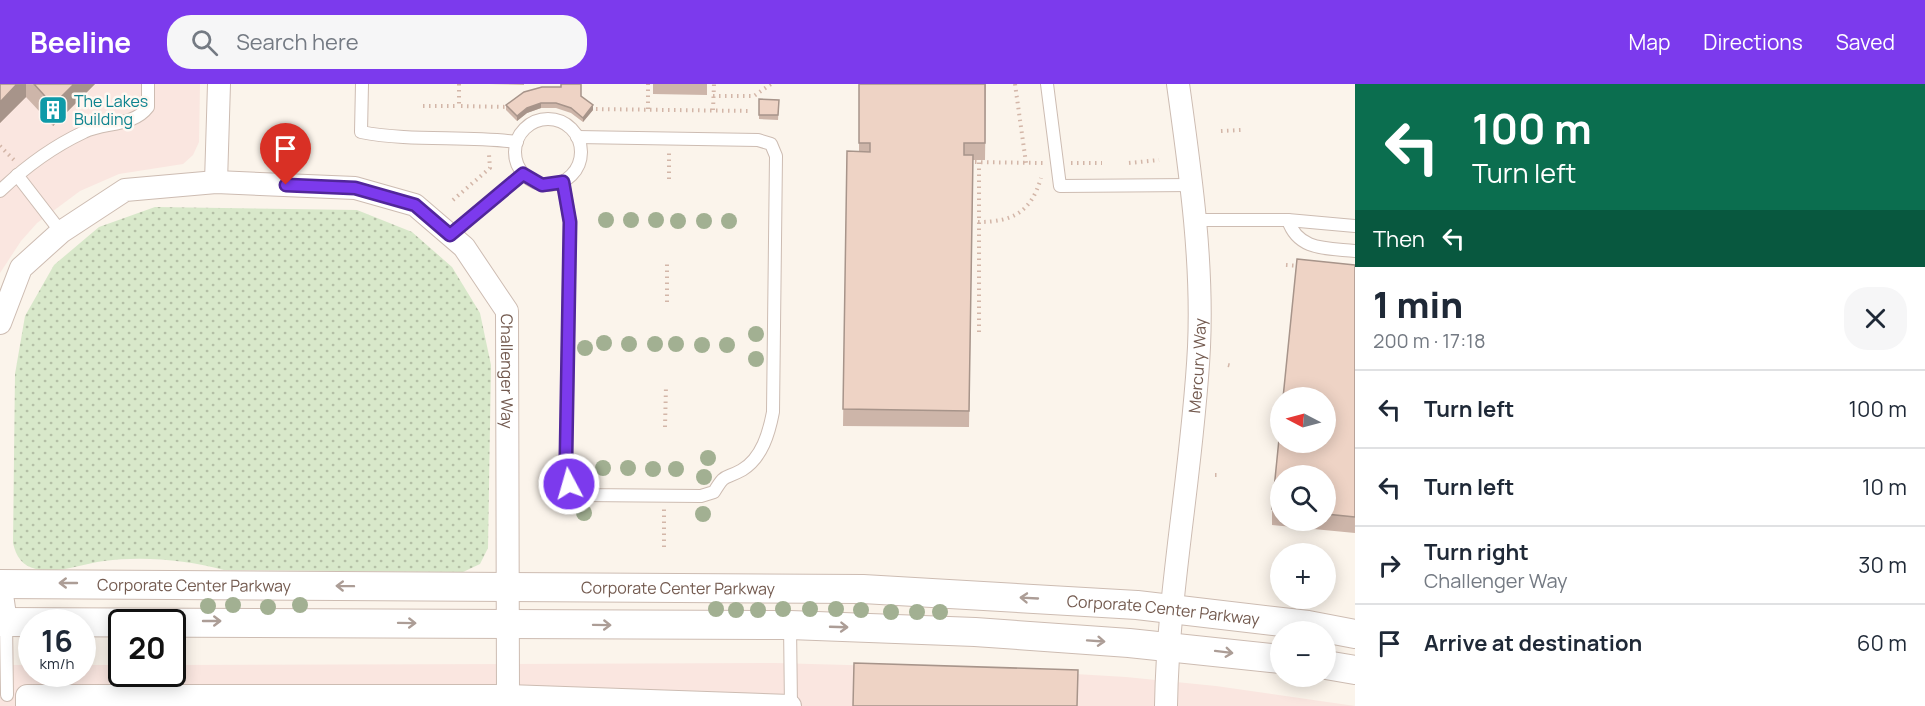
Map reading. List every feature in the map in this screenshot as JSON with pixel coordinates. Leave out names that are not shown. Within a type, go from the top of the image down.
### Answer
[{"type":"street","points":[[216,182],[219,84]]},
{"type":"street","name":"Mercury Way","points":[[1166,706],[1167,646],[1198,369],[1199,296],[1195,220],[1178,84]]},
{"type":"street","name":"Challenger Way","points":[[0,323],[21,268],[61,232],[125,190],[216,182],[355,188],[415,205],[464,247],[507,311],[508,696]]},
{"type":"street","points":[[0,583],[3,622],[790,625],[975,632],[1167,646],[1270,658]]},
{"type":"street","name":"Corporate Center Parkway","points":[[0,583],[863,589],[1171,609],[1355,634]]},
{"type":"street","points":[[1336,667],[1355,670]]},
{"type":"street","points":[[15,698],[508,696],[790,706]]},
{"type":"lane","points":[[0,191],[40,157],[86,131],[139,117],[148,107],[148,84]]},
{"type":"lane","points":[[362,84],[361,132],[386,137],[488,138],[517,142]]},
{"type":"lane","points":[[1047,84],[1060,186],[1192,185]]},
{"type":"lane","points":[[540,120],[562,122],[577,137],[581,158],[571,176],[563,182],[542,185],[523,174],[517,165],[517,142],[522,132],[540,120]]},
{"type":"lane","points":[[563,182],[570,222],[566,457],[569,484],[581,495],[701,496],[714,492],[723,476],[743,469],[768,440],[773,403],[776,156],[771,144],[758,140],[577,137]]},
{"type":"lane","points":[[450,235],[523,174]]},
{"type":"lane","points":[[17,175],[61,232]]},
{"type":"lane","points":[[1195,220],[1288,220],[1355,226]]},
{"type":"lane","points":[[1288,220],[1295,235],[1306,244],[1355,250]]},
{"type":"lane","points":[[3,622],[15,698]]},
{"type":"lane","points":[[790,625],[790,706]]},
{"type":"path","points":[[459,84],[459,106]]},
{"type":"path","points":[[648,84],[648,109]]},
{"type":"path","points":[[713,110],[714,84]]},
{"type":"path","points":[[713,96],[753,96],[771,84]]},
{"type":"path","points":[[1015,84],[1026,163]]},
{"type":"path","points":[[423,106],[489,109],[522,107]]},
{"type":"path","points":[[580,108],[752,111]]},
{"type":"path","points":[[1221,131],[1241,130]]},
{"type":"path","points":[[0,146],[14,160]]},
{"type":"path","points":[[453,201],[490,168],[489,152]]},
{"type":"path","points":[[669,153],[669,178]]},
{"type":"path","points":[[1129,164],[1159,160]]},
{"type":"path","points":[[966,162],[1044,163],[1037,192],[1028,206],[1014,217],[998,222],[978,222]]},
{"type":"path","points":[[980,162],[978,222],[980,332]]},
{"type":"path","points":[[1070,163],[1102,163]]},
{"type":"path","points":[[667,302],[668,261]]},
{"type":"path","points":[[1286,265],[1309,267]]},
{"type":"path","points":[[665,427],[666,386]]},
{"type":"path","points":[[664,507],[664,547]]},
{"type":"shaded area","points":[[0,84],[200,84],[199,142],[193,155],[183,164],[119,174],[80,191],[37,223],[21,241],[0,273]]},
{"type":"shaded area","points":[[776,663],[990,669],[1126,677],[1216,686],[1355,706],[0,706],[0,665],[18,665],[18,687],[96,687],[96,665],[108,665],[108,687],[186,687],[186,665]]},
{"type":"green space","points":[[155,207],[357,210],[412,232],[452,267],[480,313],[491,365],[488,548],[480,564],[463,572],[224,570],[180,561],[134,559],[45,570],[31,568],[20,560],[13,543],[15,374],[25,316],[54,265],[99,227]]},
{"type":"building","points":[[0,84],[17,84],[0,102]]},
{"type":"building","points":[[34,84],[74,84],[53,105]]},
{"type":"building","points":[[561,84],[581,84],[581,96],[593,105],[583,118],[571,108],[556,103],[541,103],[527,108],[517,116],[506,105],[524,92],[542,87],[561,87]]},
{"type":"building","points":[[859,84],[985,84],[985,143],[964,143],[964,155],[973,155],[969,411],[843,409],[847,151],[870,152],[870,143],[859,143]]},
{"type":"building","points":[[759,99],[779,100],[778,115],[759,115]]},
{"type":"building","points":[[1297,259],[1355,265],[1355,517],[1336,515],[1336,465],[1276,465],[1278,453],[1336,453],[1336,387],[1284,387]]},
{"type":"building","points":[[854,663],[1078,670],[1077,706],[853,706]]},
{"type":"place","name":"The Lakes Building","points":[[53,110]]},
{"type":"route","points":[[286,185],[355,188],[415,205],[450,235],[523,174],[542,185],[563,182],[570,222],[566,457],[569,484]]}]
